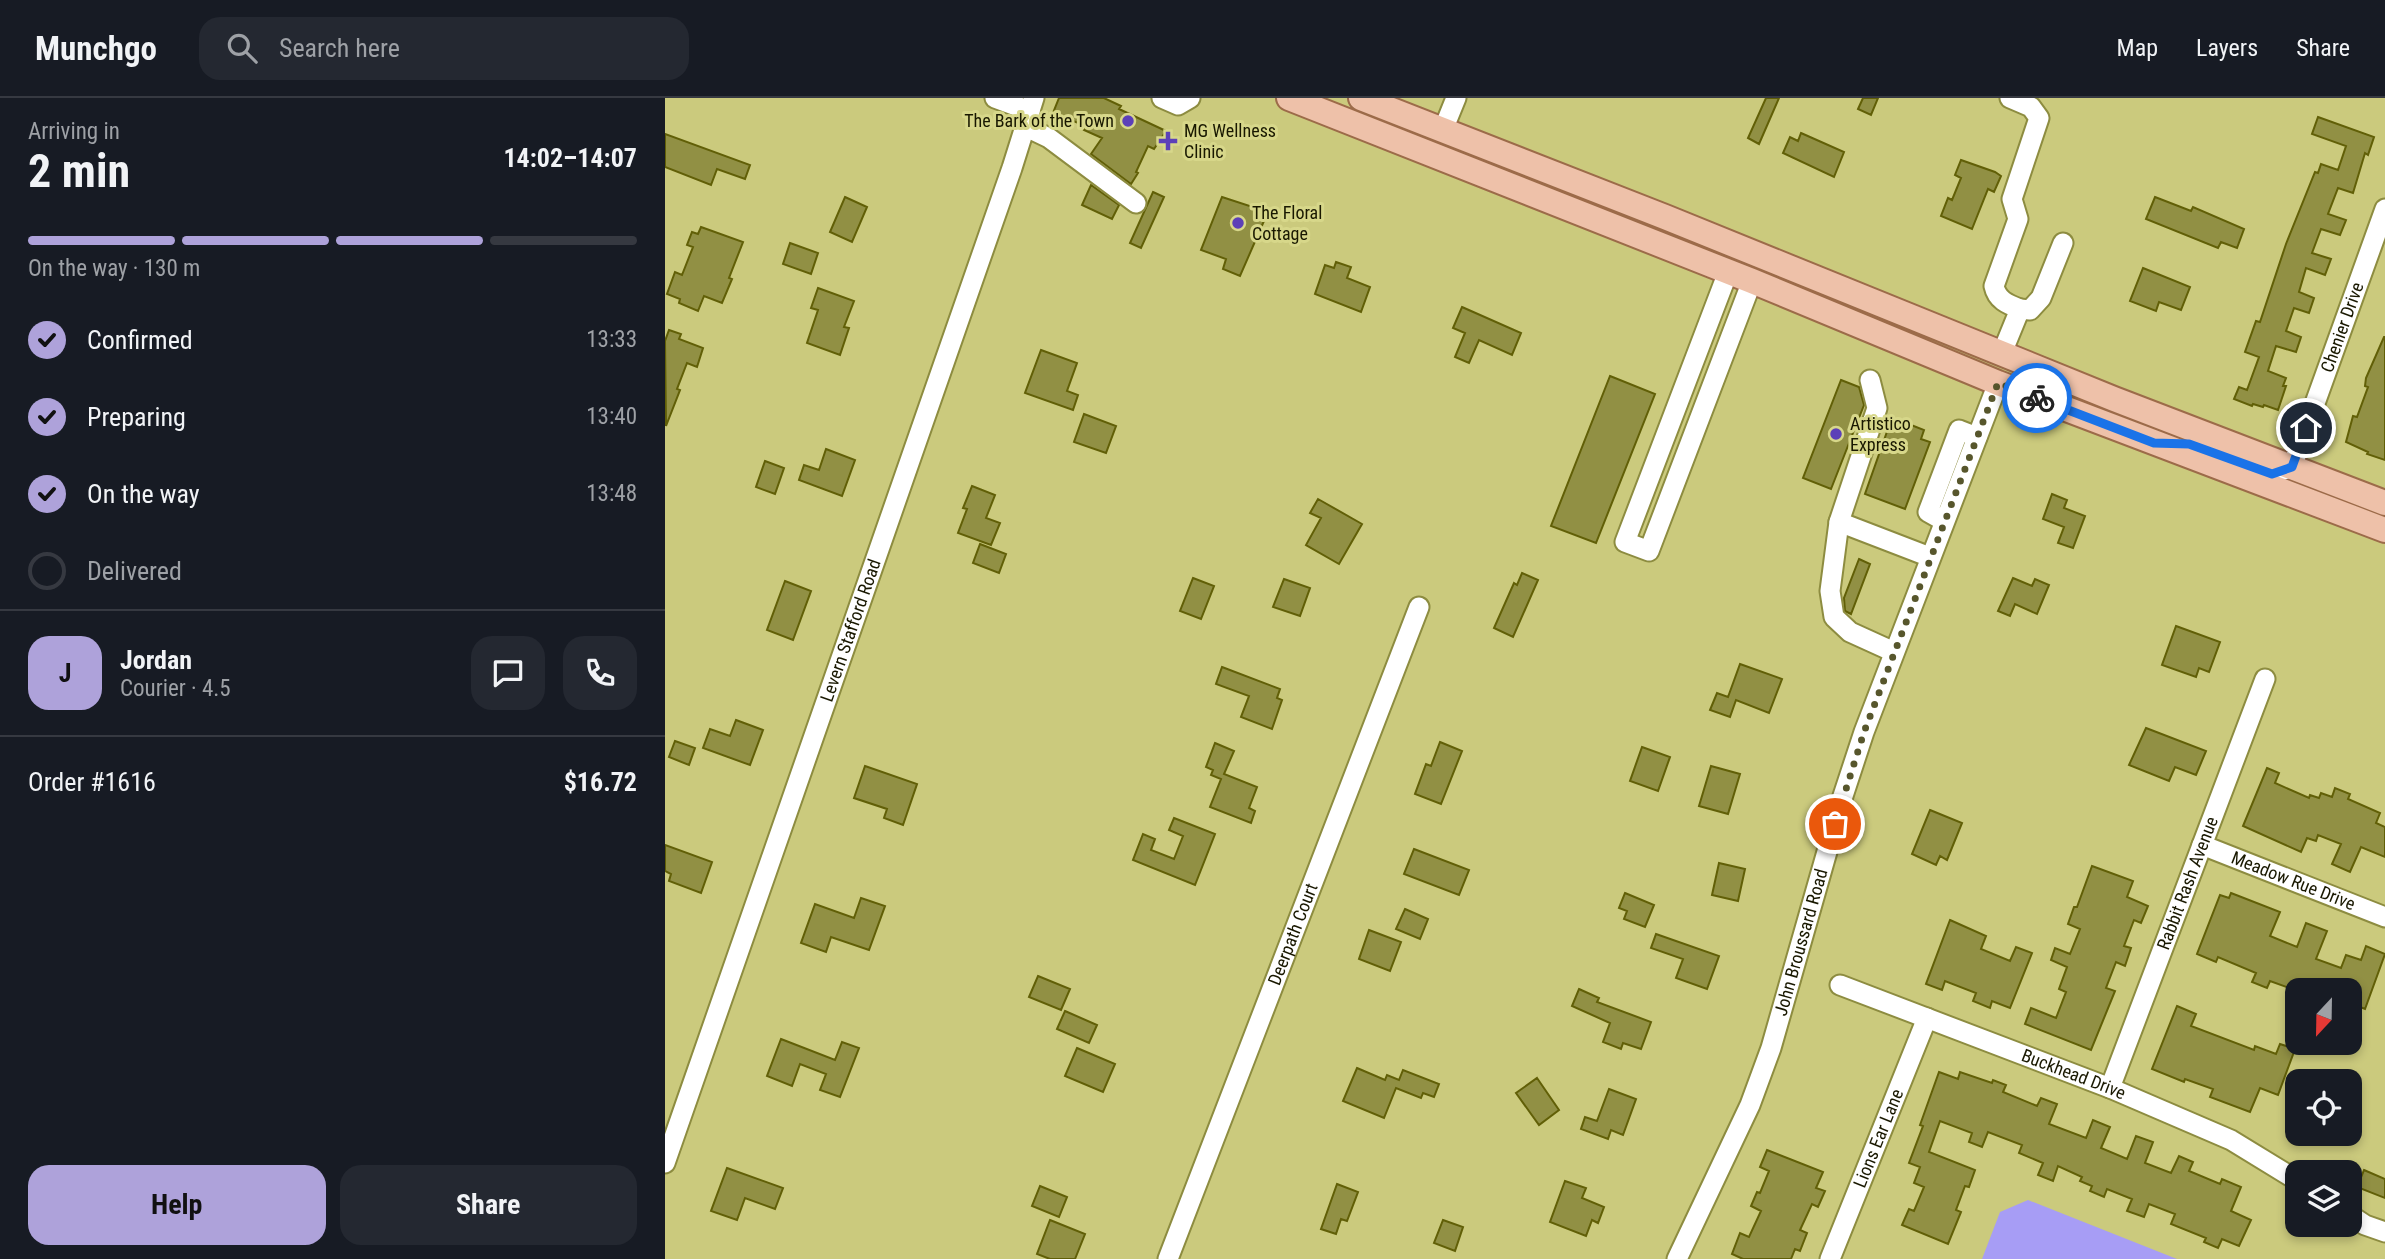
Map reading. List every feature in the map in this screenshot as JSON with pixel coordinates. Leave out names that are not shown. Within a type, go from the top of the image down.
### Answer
[{"type":"main road","points":[[1289,98],[1525,194],[1752,281],[1998,383],[2385,530]]},
{"type":"main road","points":[[1302,98],[1322,100],[1359,116],[1374,116],[1393,110]]},
{"type":"main road","points":[[1361,98],[2114,399],[2385,503]]},
{"type":"main road","points":[[1998,383],[2010,372],[2085,399],[2114,399]]},
{"type":"street","points":[[995,98],[1030,112],[1049,138],[1136,202]]},
{"type":"street","points":[[1162,98],[1178,105],[1190,98]]},
{"type":"street","points":[[1443,130],[1455,98]]},
{"type":"street","points":[[2010,98],[2031,107],[2039,118],[2012,199],[2018,219],[1994,286],[1999,298],[2019,309],[2030,310],[2041,298],[2063,243]]},
{"type":"street","name":"Levern Stafford Road","points":[[665,1163],[1030,112]]},
{"type":"street","name":"Chenier Drive","points":[[2292,467],[2385,209]]},
{"type":"street","points":[[1728,272],[1625,542],[1649,551],[1752,281]]},
{"type":"street","points":[[2002,353],[2019,309]]},
{"type":"street","points":[[1870,380],[1877,408],[1839,522],[1830,591],[1834,617],[1850,632],[1894,652]]},
{"type":"street","name":"John Broussard Road","points":[[1677,1259],[1750,1105],[1771,1048],[1842,799],[1944,521],[1946,490],[1957,461],[1976,437],[1998,383]]},
{"type":"street","points":[[2154,443],[2189,444],[2272,474],[2292,467]]},
{"type":"street","points":[[1839,522],[1930,557]]},
{"type":"street","name":"Deerpath Court","points":[[1168,1259],[1419,607]]},
{"type":"street","name":"Rabbit Rash Avenue","points":[[2110,1088],[2265,679]]},
{"type":"street","name":"Meadow Rue Drive","points":[[2202,845],[2385,917]]},
{"type":"street","name":"Buckhead Drive","points":[[1840,985],[2110,1088],[2231,1140],[2285,1173]]},
{"type":"street","name":"Lions Ear Lane","points":[[1830,1259],[1927,1018]]},
{"type":"street","points":[[2362,1223],[2385,1233]]},
{"type":"shaded area","points":[[2028,1200],[2177,1259],[1982,1259],[2000,1212]]},
{"type":"building","points":[[1059,98],[1104,98],[1121,106],[1119,109],[1166,131],[1154,149],[1148,146],[1131,184],[1091,154],[1102,138],[1084,130],[1086,126],[1053,113]]},
{"type":"building","points":[[1766,98],[1779,98],[1759,144],[1748,138]]},
{"type":"building","points":[[1863,98],[1878,98],[1871,115],[1858,109]]},
{"type":"building","points":[[2318,117],[2374,137],[2368,155],[2365,153],[2353,193],[2338,188],[2328,214],[2346,220],[2340,235],[2321,229],[2312,253],[2331,259],[2325,275],[2306,268],[2299,292],[2314,298],[2309,313],[2294,308],[2286,331],[2301,337],[2296,352],[2276,346],[2268,371],[2286,378],[2278,410],[2264,405],[2252,406],[2234,399],[2239,387],[2247,390],[2259,357],[2245,352],[2256,321],[2260,322],[2286,244],[2315,172],[2318,173],[2321,164],[2338,170],[2346,146],[2312,134]]},
{"type":"building","points":[[1801,133],[1844,152],[1834,177],[1783,153],[1790,137],[1798,141]]},
{"type":"building","points":[[665,134],[750,165],[745,179],[717,169],[711,185],[665,167]]},
{"type":"building","points":[[1961,160],[2001,176],[1994,192],[1988,189],[1972,229],[1941,216],[1948,198],[1952,200],[1961,178],[1955,175]]},
{"type":"building","points":[[1091,185],[1119,205],[1112,219],[1082,205]]},
{"type":"building","points":[[1153,192],[1164,197],[1141,248],[1130,243]]},
{"type":"building","points":[[845,197],[867,207],[852,242],[830,232]]},
{"type":"building","name":"The Floral Cottage","points":[[1222,197],[1267,214],[1240,276],[1223,269],[1226,259],[1201,250]]},
{"type":"building","points":[[2155,197],[2191,211],[2193,207],[2244,229],[2237,248],[2221,242],[2218,248],[2146,219]]},
{"type":"building","points":[[701,227],[743,242],[722,303],[704,296],[698,311],[679,303],[680,299],[667,294],[675,272],[682,275],[693,247],[687,245],[692,232],[698,234]]},
{"type":"building","points":[[790,243],[818,253],[811,274],[783,264]]},
{"type":"building","points":[[1336,262],[1351,267],[1347,278],[1370,287],[1361,312],[1315,294],[1325,265],[1334,268]]},
{"type":"building","points":[[2143,268],[2190,287],[2181,310],[2159,302],[2156,311],[2130,301]]},
{"type":"building","points":[[818,288],[854,301],[844,327],[849,328],[840,355],[807,343],[818,310],[811,308]]},
{"type":"building","points":[[1462,307],[1521,333],[1512,355],[1479,340],[1469,363],[1455,357],[1465,333],[1453,328]]},
{"type":"building","points":[[669,330],[681,334],[679,339],[703,348],[697,367],[687,363],[666,426],[665,341]]},
{"type":"building","points":[[2384,337],[2385,460],[2346,442],[2353,416],[2357,417],[2368,387],[2365,386],[2366,378]]},
{"type":"building","points":[[1041,350],[1077,363],[1067,391],[1078,395],[1073,410],[1025,393]]},
{"type":"building","points":[[1610,376],[1655,394],[1596,543],[1551,526]]},
{"type":"building","name":"Artistico Express","points":[[1841,380],[1859,387],[1864,405],[1831,489],[1803,478]]},
{"type":"building","points":[[1084,414],[1116,426],[1106,453],[1074,442]]},
{"type":"building","points":[[1901,421],[1924,430],[1921,439],[1930,442],[1905,509],[1865,494],[1889,426],[1898,429]]},
{"type":"building","points":[[826,449],[855,460],[842,496],[799,480],[804,465],[819,470]]},
{"type":"building","points":[[765,461],[784,468],[775,494],[756,487]]},
{"type":"building","points":[[972,486],[995,495],[986,518],[1000,523],[991,545],[958,533],[967,509],[963,508]]},
{"type":"building","points":[[2052,494],[2067,500],[2064,508],[2085,516],[2073,548],[2058,543],[2064,527],[2043,519]]},
{"type":"building","points":[[1318,499],[1362,524],[1339,564],[1306,545],[1321,518],[1310,513]]},
{"type":"building","points":[[980,544],[1006,554],[999,573],[973,563]]},
{"type":"building","points":[[1859,559],[1870,564],[1851,614],[1845,611],[1844,598]]},
{"type":"building","points":[[1522,573],[1538,580],[1513,637],[1494,628],[1514,583],[1517,585]]},
{"type":"building","points":[[1193,578],[1214,586],[1201,619],[1180,611]]},
{"type":"building","points":[[2013,578],[2032,586],[2035,579],[2049,585],[2037,614],[2015,604],[2010,616],[1998,611]]},
{"type":"building","points":[[1284,579],[1310,588],[1300,616],[1273,607]]},
{"type":"building","points":[[785,581],[811,591],[793,640],[767,630]]},
{"type":"building","points":[[2176,626],[2220,642],[2209,672],[2199,668],[2196,677],[2162,665]]},
{"type":"building","points":[[1740,664],[1782,679],[1769,713],[1736,700],[1730,717],[1710,710],[1717,693],[1728,697]]},
{"type":"building","points":[[1222,667],[1280,689],[1277,698],[1282,700],[1272,729],[1241,717],[1249,696],[1216,684]]},
{"type":"building","points":[[736,720],[763,730],[750,765],[703,748],[710,729],[730,736]]},
{"type":"building","points":[[2146,728],[2206,751],[2196,775],[2175,767],[2169,781],[2129,765]]},
{"type":"building","points":[[675,741],[695,748],[689,765],[669,757]]},
{"type":"building","points":[[1440,742],[1462,751],[1441,804],[1415,794],[1426,764],[1431,766]]},
{"type":"building","points":[[1215,743],[1234,751],[1224,774],[1257,787],[1249,808],[1255,811],[1251,823],[1210,807],[1221,779],[1211,775],[1213,770],[1206,767]]},
{"type":"building","points":[[1642,747],[1670,757],[1658,791],[1630,781]]},
{"type":"building","points":[[865,766],[917,784],[903,825],[884,818],[887,809],[854,798]]},
{"type":"building","points":[[1711,766],[1740,774],[1728,814],[1699,806]]},
{"type":"building","points":[[2267,768],[2279,773],[2275,783],[2309,798],[2310,795],[2319,798],[2321,793],[2332,797],[2335,788],[2350,794],[2348,799],[2380,813],[2376,823],[2385,827],[2385,857],[2361,847],[2350,872],[2332,864],[2341,844],[2318,835],[2316,841],[2307,838],[2301,852],[2243,826]]},
{"type":"building","points":[[1930,810],[1962,823],[1947,860],[1940,856],[1936,865],[1912,854]]},
{"type":"building","points":[[1174,818],[1215,834],[1195,885],[1133,860],[1143,834],[1155,839],[1151,850],[1174,859],[1183,836],[1169,830]]},
{"type":"building","points":[[665,845],[712,862],[701,893],[669,881],[671,874],[665,871]]},
{"type":"building","points":[[1414,849],[1469,870],[1459,895],[1404,874]]},
{"type":"building","points":[[1719,863],[1745,869],[1738,901],[1712,895]]},
{"type":"building","points":[[2092,866],[2133,881],[2127,897],[2148,906],[2141,923],[2134,920],[2124,946],[2131,948],[2125,966],[2116,962],[2106,988],[2115,991],[2091,1050],[2025,1024],[2031,1008],[2056,1018],[2066,992],[2059,989],[2067,967],[2051,960],[2055,948],[2070,954],[2080,929],[2068,924]]},
{"type":"building","points":[[1625,893],[1654,905],[1645,927],[1624,919],[1627,911],[1619,908]]},
{"type":"building","points":[[2231,893],[2280,912],[2270,936],[2297,947],[2306,923],[2327,931],[2316,959],[2341,968],[2346,955],[2361,960],[2366,946],[2385,954],[2365,1009],[2363,978],[2285,978],[2285,986],[2270,981],[2267,988],[2252,982],[2256,973],[2218,957],[2216,962],[2197,954],[2220,895],[2229,898]]},
{"type":"building","points":[[861,898],[885,906],[869,950],[831,937],[826,952],[801,943],[815,904],[854,918]]},
{"type":"building","points":[[1405,909],[1428,919],[1420,939],[1396,929]]},
{"type":"building","points":[[1950,920],[1986,936],[1981,949],[2010,961],[2016,947],[2032,953],[2010,1008],[1992,1001],[1990,1008],[1973,1001],[1976,993],[1945,981],[1942,990],[1926,984]]},
{"type":"building","points":[[1369,930],[1401,942],[1390,971],[1359,959]]},
{"type":"building","points":[[1656,934],[1719,956],[1707,989],[1676,978],[1683,959],[1651,948]]},
{"type":"building","points":[[1038,976],[1070,989],[1061,1010],[1029,997]]},
{"type":"building","points":[[1579,989],[1599,998],[1597,1002],[1651,1022],[1641,1049],[1623,1043],[1621,1049],[1603,1042],[1610,1023],[1572,1006]]},
{"type":"building","points":[[2177,1006],[2196,1014],[2191,1026],[2254,1050],[2255,1046],[2276,1054],[2280,1044],[2285,1046],[2285,1055],[2293,1055],[2288,1069],[2285,1069],[2278,1095],[2260,1088],[2250,1112],[2210,1097],[2213,1089],[2185,1079],[2184,1082],[2152,1069]]},
{"type":"building","points":[[1065,1011],[1097,1025],[1089,1043],[1057,1029]]},
{"type":"building","points":[[781,1039],[835,1060],[842,1042],[859,1048],[840,1097],[820,1090],[826,1074],[800,1064],[792,1086],[767,1076]]},
{"type":"building","points":[[1077,1048],[1115,1064],[1103,1092],[1065,1076]]},
{"type":"building","points":[[1357,1068],[1385,1080],[1387,1075],[1399,1080],[1403,1070],[1439,1084],[1434,1097],[1423,1093],[1421,1098],[1396,1088],[1384,1118],[1343,1101]]},
{"type":"building","points":[[1939,1072],[1958,1079],[1960,1072],[1992,1083],[1993,1080],[2006,1085],[2003,1092],[2037,1106],[2041,1098],[2057,1104],[2049,1124],[2086,1138],[2093,1120],[2110,1127],[2101,1148],[2127,1159],[2136,1136],[2153,1142],[2145,1163],[2171,1173],[2179,1156],[2193,1162],[2189,1171],[2220,1184],[2222,1179],[2241,1187],[2231,1211],[2251,1220],[2239,1246],[2222,1239],[2218,1248],[2204,1242],[2206,1238],[2171,1224],[2175,1214],[2149,1204],[2144,1217],[2127,1211],[2132,1199],[2107,1189],[2104,1197],[2090,1191],[2092,1186],[2080,1181],[2082,1177],[2058,1166],[2053,1181],[2038,1175],[2043,1163],[2019,1153],[2022,1145],[1988,1132],[1982,1147],[1969,1142],[1972,1133],[1940,1121],[1929,1152],[1975,1170],[1969,1187],[1965,1186],[1956,1210],[1961,1212],[1948,1244],[1902,1225],[1909,1209],[1914,1211],[1924,1187],[1914,1183],[1920,1167],[1909,1163]]},
{"type":"building","points":[[1537,1078],[1559,1110],[1539,1125],[1516,1093]]},
{"type":"building","points":[[1609,1089],[1636,1099],[1623,1135],[1611,1130],[1608,1139],[1581,1129],[1585,1117],[1597,1121]]},
{"type":"building","points":[[1767,1150],[1823,1172],[1816,1188],[1825,1191],[1818,1207],[1812,1204],[1800,1230],[1807,1233],[1800,1251],[1795,1249],[1791,1259],[1743,1259],[1732,1254],[1740,1233],[1749,1237],[1761,1211],[1751,1206],[1769,1171],[1760,1167]]},
{"type":"building","points":[[727,1168],[783,1188],[775,1209],[745,1198],[737,1220],[711,1211]]},
{"type":"building","points":[[2364,1170],[2385,1179],[2385,1198],[2362,1189]]},
{"type":"building","points":[[1565,1181],[1586,1188],[1582,1198],[1604,1207],[1598,1223],[1592,1220],[1586,1236],[1550,1222]]},
{"type":"building","points":[[1337,1184],[1358,1192],[1347,1221],[1341,1219],[1336,1234],[1321,1229]]},
{"type":"building","points":[[1040,1186],[1067,1197],[1059,1217],[1032,1206]]},
{"type":"building","points":[[1050,1220],[1085,1234],[1075,1259],[1050,1259],[1037,1254]]},
{"type":"building","points":[[1443,1220],[1463,1227],[1455,1251],[1434,1243]]},
{"type":"way so far","points":[[1835,824],[1864,732],[1998,383],[2037,398]]},
{"type":"place","name":"The Bark of the Town","points":[[1128,121]]},
{"type":"place","name":"MG Wellness Clinic","points":[[1168,141]]},
{"type":"place","name":"The Floral Cottage","points":[[1238,223]]},
{"type":"place","name":"Artistico Express","points":[[1836,434]]},
{"type":"route","points":[[2037,398],[2154,443],[2189,444],[2272,474],[2292,467],[2306,428]]}]
